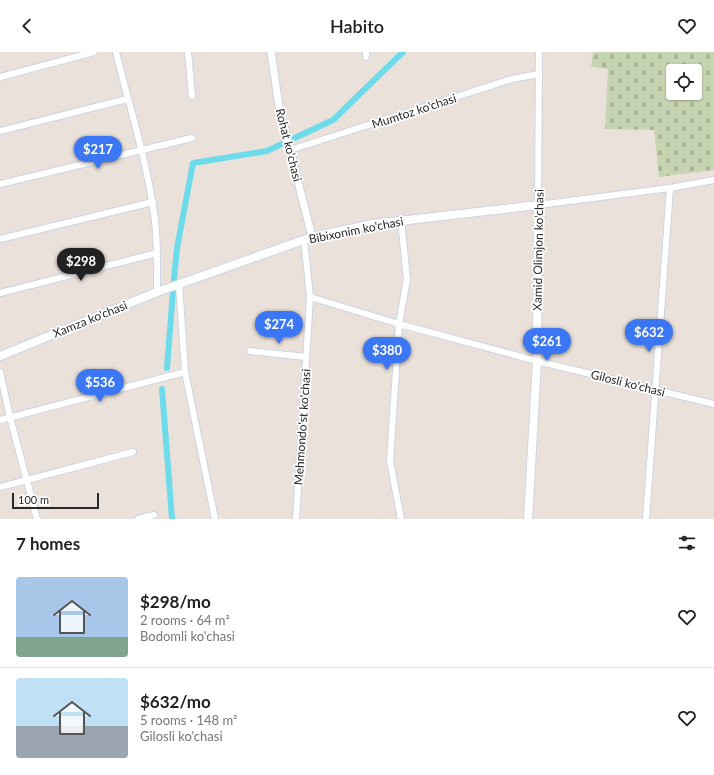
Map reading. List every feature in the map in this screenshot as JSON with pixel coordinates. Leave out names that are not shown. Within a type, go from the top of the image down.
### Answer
[{"type":"main road","name":"Bibixonim ko'chasi","points":[[180,284],[308,238],[373,224],[538,205]]},
{"type":"main road","name":"Xamid Olimjon ko'chasi","points":[[528,519],[537,361],[538,205]]},
{"type":"main road","name":"Xamza ko'chasi","points":[[0,356],[180,284]]},
{"type":"street","points":[[0,77],[94,52]]},
{"type":"street","points":[[116,52],[142,150],[153,202],[157,253],[157,292]]},
{"type":"street","points":[[188,52],[192,96]]},
{"type":"street","name":"Rohat ko'chasi","points":[[271,52],[279,106],[290,150],[308,238]]},
{"type":"street","name":"Xamid Olimjon ko'chasi","points":[[538,205],[539,52]]},
{"type":"street","name":"Mumtoz ko'chasi","points":[[290,150],[512,79],[539,74]]},
{"type":"street","points":[[0,131],[127,98]]},
{"type":"street","points":[[0,184],[192,138]]},
{"type":"street","points":[[538,205],[670,188],[714,180]]},
{"type":"street","points":[[646,519],[670,188]]},
{"type":"street","points":[[0,239],[153,202]]},
{"type":"street","points":[[401,220],[407,279],[399,324],[390,461],[401,519]]},
{"type":"street","name":"Mehmondo'st ko'chasi","points":[[296,519],[310,297],[308,238]]},
{"type":"street","points":[[0,293],[157,253]]},
{"type":"street","points":[[180,284],[185,372],[215,519]]},
{"type":"street","name":"Gilosli ko'chasi","points":[[310,297],[399,324],[537,361],[714,404]]},
{"type":"street","points":[[250,351],[306,357]]},
{"type":"street","points":[[0,372],[10,417],[37,519]]},
{"type":"street","points":[[0,420],[185,372]]},
{"type":"street","points":[[0,487],[133,452]]},
{"type":"street","points":[[138,519],[154,515]]},
{"type":"green space","points":[[593,52],[714,52],[714,170],[659,177],[654,130],[605,129],[608,69],[591,67]]},
{"type":"waterway","points":[[174,280],[177,248],[193,163],[267,151],[333,120],[403,52]]},
{"type":"waterway","points":[[167,368],[173,291]]},
{"type":"waterway","points":[[162,389],[172,519]]}]
